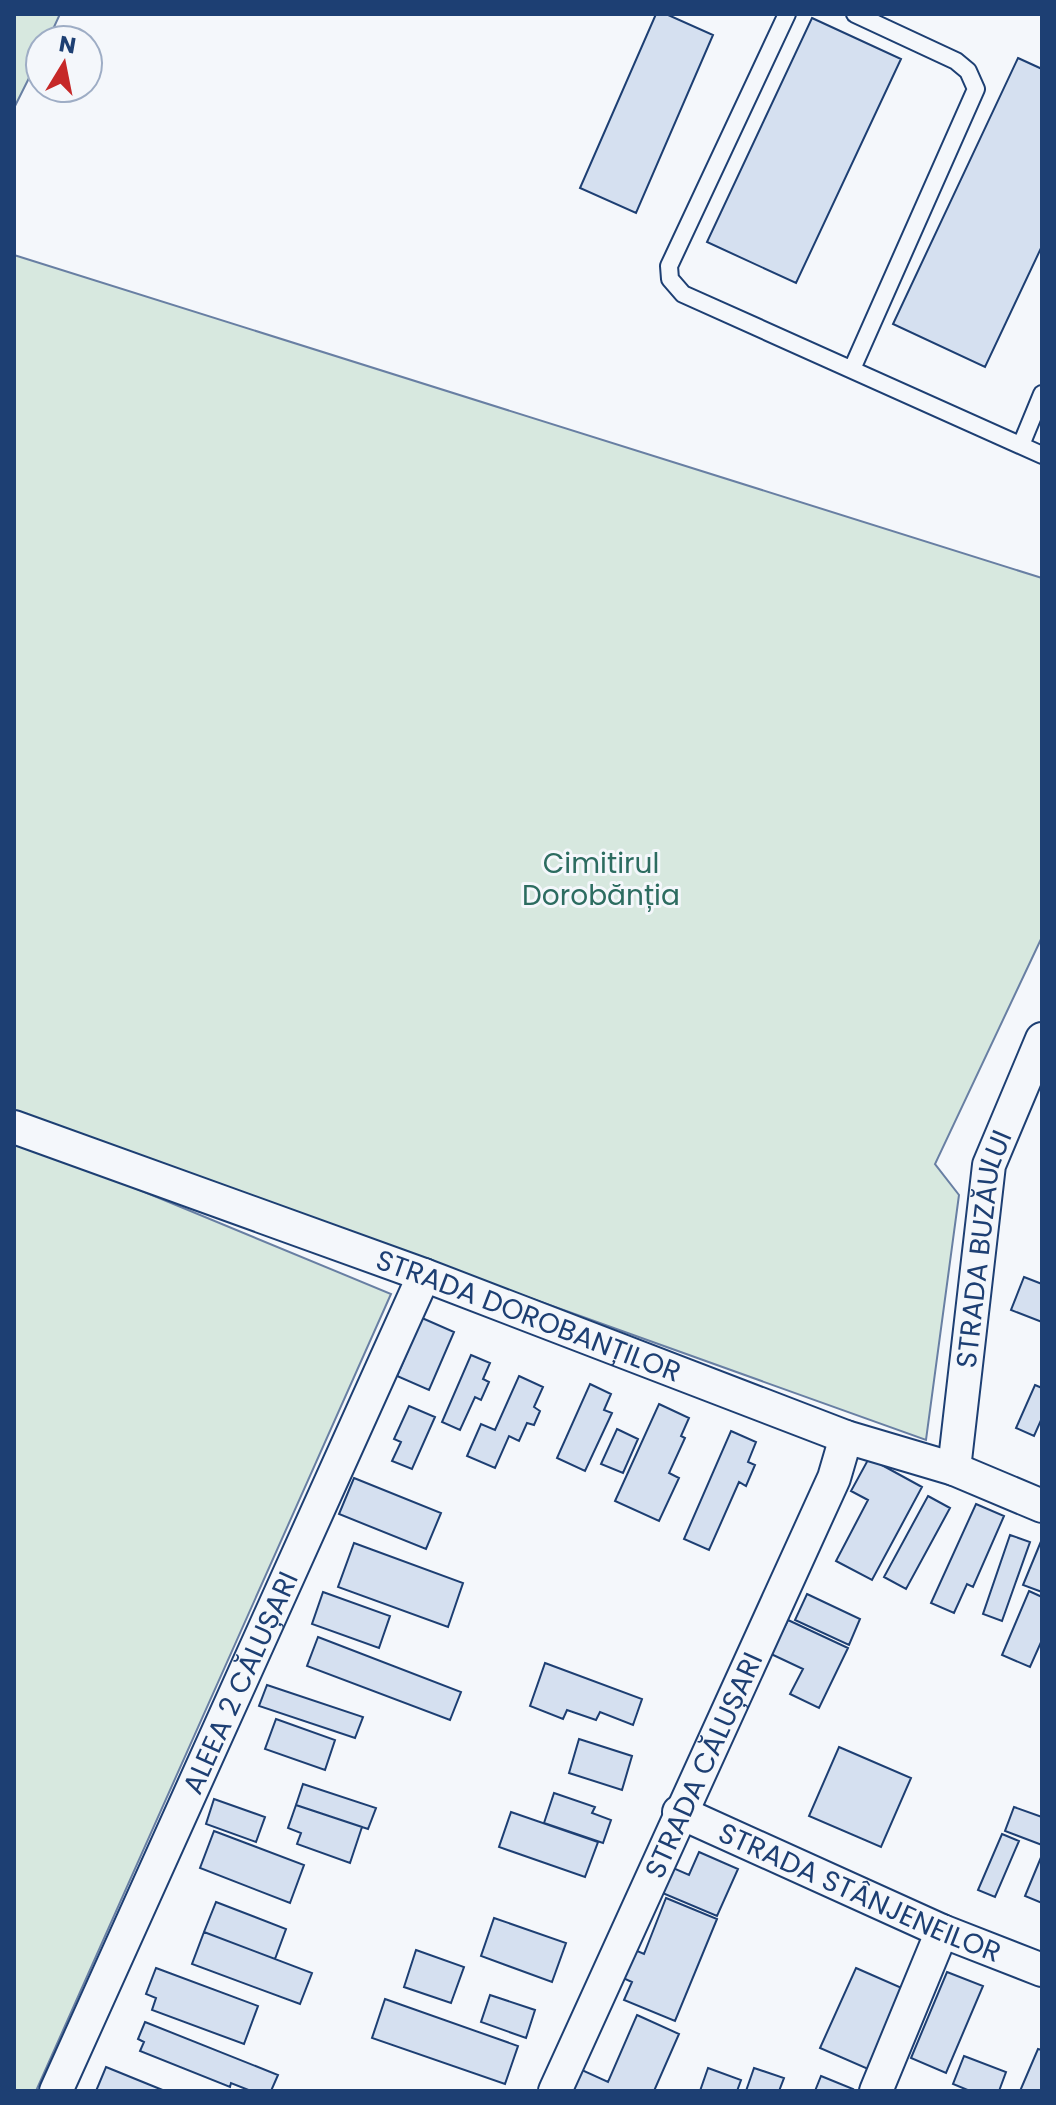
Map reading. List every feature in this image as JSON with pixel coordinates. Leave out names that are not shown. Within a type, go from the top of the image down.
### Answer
[{"type":"street","name":"STRADA BUZĂULUI","points":[[954,1469],[989,1165],[1035,1075],[1042,1039]]},
{"type":"street","name":"STRADA DOROBANȚILOR","points":[[14,1127],[424,1275],[846,1437],[954,1469],[1042,1506]]},
{"type":"street","name":"ALEEA 2 CĂLUȘARI","points":[[56,2091],[424,1275]]},
{"type":"street","name":"STRADA CĂLUȘARI","points":[[555,2091],[679,1812],[834,1478],[846,1437]]},
{"type":"street","name":"STRADA STÂNJENEILOR","points":[[679,1812],[942,1931],[1042,1970]]},
{"type":"street","points":[[876,2091],[942,1931]]},
{"type":"lane","points":[[787,14],[669,266],[670,279],[683,294],[1042,455]]},
{"type":"lane","points":[[852,369],[976,89],[968,71],[956,61],[855,14]]},
{"type":"lane","points":[[1021,445],[1042,394]]},
{"type":"green space","points":[[14,14],[60,14],[55,24],[24,24],[24,88],[14,108]]},
{"type":"green space","name":"Cimitirul Dorobănția","points":[[14,255],[1042,578],[1042,937],[935,1164],[959,1195],[926,1440],[14,1113]]},
{"type":"green space","points":[[14,1138],[391,1294],[36,2091],[14,2091]]},
{"type":"building","points":[[656,14],[666,14],[713,35],[636,213],[580,188]]},
{"type":"building","points":[[812,18],[901,59],[796,283],[707,242]]},
{"type":"building","points":[[1018,58],[1042,69],[1042,246],[985,367],[893,324]]},
{"type":"building","points":[[1024,1277],[1042,1284],[1042,1322],[1011,1310]]},
{"type":"building","points":[[422,1318],[454,1332],[429,1390],[397,1376]]},
{"type":"building","points":[[471,1355],[490,1363],[483,1379],[489,1382],[481,1400],[475,1397],[460,1430],[442,1422]]},
{"type":"building","points":[[519,1376],[543,1387],[534,1407],[540,1411],[534,1425],[527,1423],[519,1441],[509,1436],[495,1468],[467,1456],[481,1424],[495,1430]]},
{"type":"building","points":[[590,1384],[611,1394],[604,1410],[612,1413],[585,1471],[557,1458]]},
{"type":"building","points":[[1035,1385],[1042,1388],[1042,1418],[1034,1436],[1016,1428]]},
{"type":"building","points":[[659,1404],[689,1418],[681,1436],[685,1438],[669,1473],[679,1478],[659,1521],[615,1501]]},
{"type":"building","points":[[409,1406],[435,1417],[412,1469],[392,1461],[401,1442],[394,1439]]},
{"type":"building","points":[[617,1429],[638,1439],[623,1473],[601,1464]]},
{"type":"building","points":[[731,1431],[756,1442],[748,1462],[755,1465],[746,1486],[739,1482],[709,1550],[684,1539]]},
{"type":"building","points":[[869,1458],[922,1487],[872,1580],[836,1561],[868,1500],[851,1491]]},
{"type":"building","points":[[354,1478],[441,1513],[426,1549],[339,1514]]},
{"type":"building","points":[[928,1496],[950,1508],[906,1589],[884,1577]]},
{"type":"building","points":[[976,1504],[1004,1516],[973,1587],[967,1584],[954,1613],[931,1603]]},
{"type":"building","points":[[1010,1535],[1030,1542],[1002,1621],[983,1614]]},
{"type":"building","points":[[1042,1539],[1042,1592],[1023,1585]]},
{"type":"building","points":[[354,1543],[463,1583],[448,1627],[338,1587]]},
{"type":"building","points":[[1029,1591],[1042,1597],[1042,1640],[1030,1667],[1002,1655]]},
{"type":"building","points":[[323,1592],[390,1616],[379,1648],[312,1624]]},
{"type":"building","points":[[807,1594],[860,1619],[849,1645],[795,1620]]},
{"type":"building","points":[[788,1620],[848,1648],[819,1708],[790,1694],[803,1669],[771,1654]]},
{"type":"building","points":[[318,1637],[461,1692],[450,1720],[307,1666]]},
{"type":"building","points":[[545,1663],[642,1699],[633,1725],[600,1712],[596,1720],[567,1710],[563,1719],[530,1706]]},
{"type":"building","points":[[267,1685],[363,1717],[355,1738],[259,1706]]},
{"type":"building","points":[[276,1719],[335,1740],[325,1770],[265,1749]]},
{"type":"building","points":[[579,1739],[632,1756],[622,1790],[569,1773]]},
{"type":"building","points":[[839,1747],[911,1778],[881,1847],[809,1816]]},
{"type":"building","points":[[303,1784],[376,1808],[368,1829],[296,1805]]},
{"type":"building","points":[[554,1793],[595,1807],[592,1813],[611,1820],[603,1843],[544,1823]]},
{"type":"building","points":[[214,1799],[265,1817],[256,1842],[206,1824]]},
{"type":"building","points":[[296,1805],[362,1827],[350,1863],[297,1844],[301,1833],[288,1828]]},
{"type":"building","points":[[1014,1807],[1042,1817],[1042,1845],[1005,1831]]},
{"type":"building","points":[[511,1812],[598,1842],[585,1877],[499,1847]]},
{"type":"building","points":[[214,1831],[304,1865],[290,1903],[200,1868]]},
{"type":"building","points":[[1002,1834],[1019,1841],[995,1897],[978,1890]]},
{"type":"building","points":[[699,1852],[738,1869],[717,1916],[653,1889],[664,1864],[689,1875]]},
{"type":"building","points":[[1042,1855],[1042,1903],[1025,1896]]},
{"type":"building","points":[[666,1898],[717,1919],[675,2021],[624,2000],[632,1982],[623,1978],[635,1950],[644,1954]]},
{"type":"building","points":[[216,1902],[286,1929],[275,1959],[204,1932]]},
{"type":"building","points":[[494,1918],[566,1943],[552,1982],[481,1956]]},
{"type":"building","points":[[204,1932],[312,1973],[300,2004],[192,1964]]},
{"type":"building","points":[[416,1950],[464,1967],[451,2003],[404,1987]]},
{"type":"building","points":[[156,1968],[258,2006],[244,2044],[152,2010],[156,1998],[146,1994]]},
{"type":"building","points":[[856,1968],[904,1989],[868,2069],[820,2048]]},
{"type":"building","points":[[947,1972],[983,1986],[946,2073],[911,2058]]},
{"type":"building","points":[[490,1995],[535,2010],[526,2038],[481,2022]]},
{"type":"building","points":[[385,1999],[518,2046],[505,2084],[372,2038]]},
{"type":"building","points":[[637,2015],[679,2034],[654,2091],[573,2091],[582,2070],[608,2082]]},
{"type":"building","points":[[145,2022],[278,2075],[271,2091],[251,2091],[231,2083],[230,2087],[140,2051],[144,2042],[138,2039]]},
{"type":"building","points":[[1038,2049],[1042,2050],[1042,2091],[1020,2091]]},
{"type":"building","points":[[964,2056],[1006,2072],[999,2091],[970,2091],[953,2084]]},
{"type":"building","points":[[106,2067],[165,2091],[96,2091]]},
{"type":"building","points":[[708,2068],[741,2080],[737,2091],[700,2091]]},
{"type":"building","points":[[754,2068],[784,2078],[779,2091],[746,2091]]},
{"type":"building","points":[[821,2076],[853,2089],[815,2091]]}]
